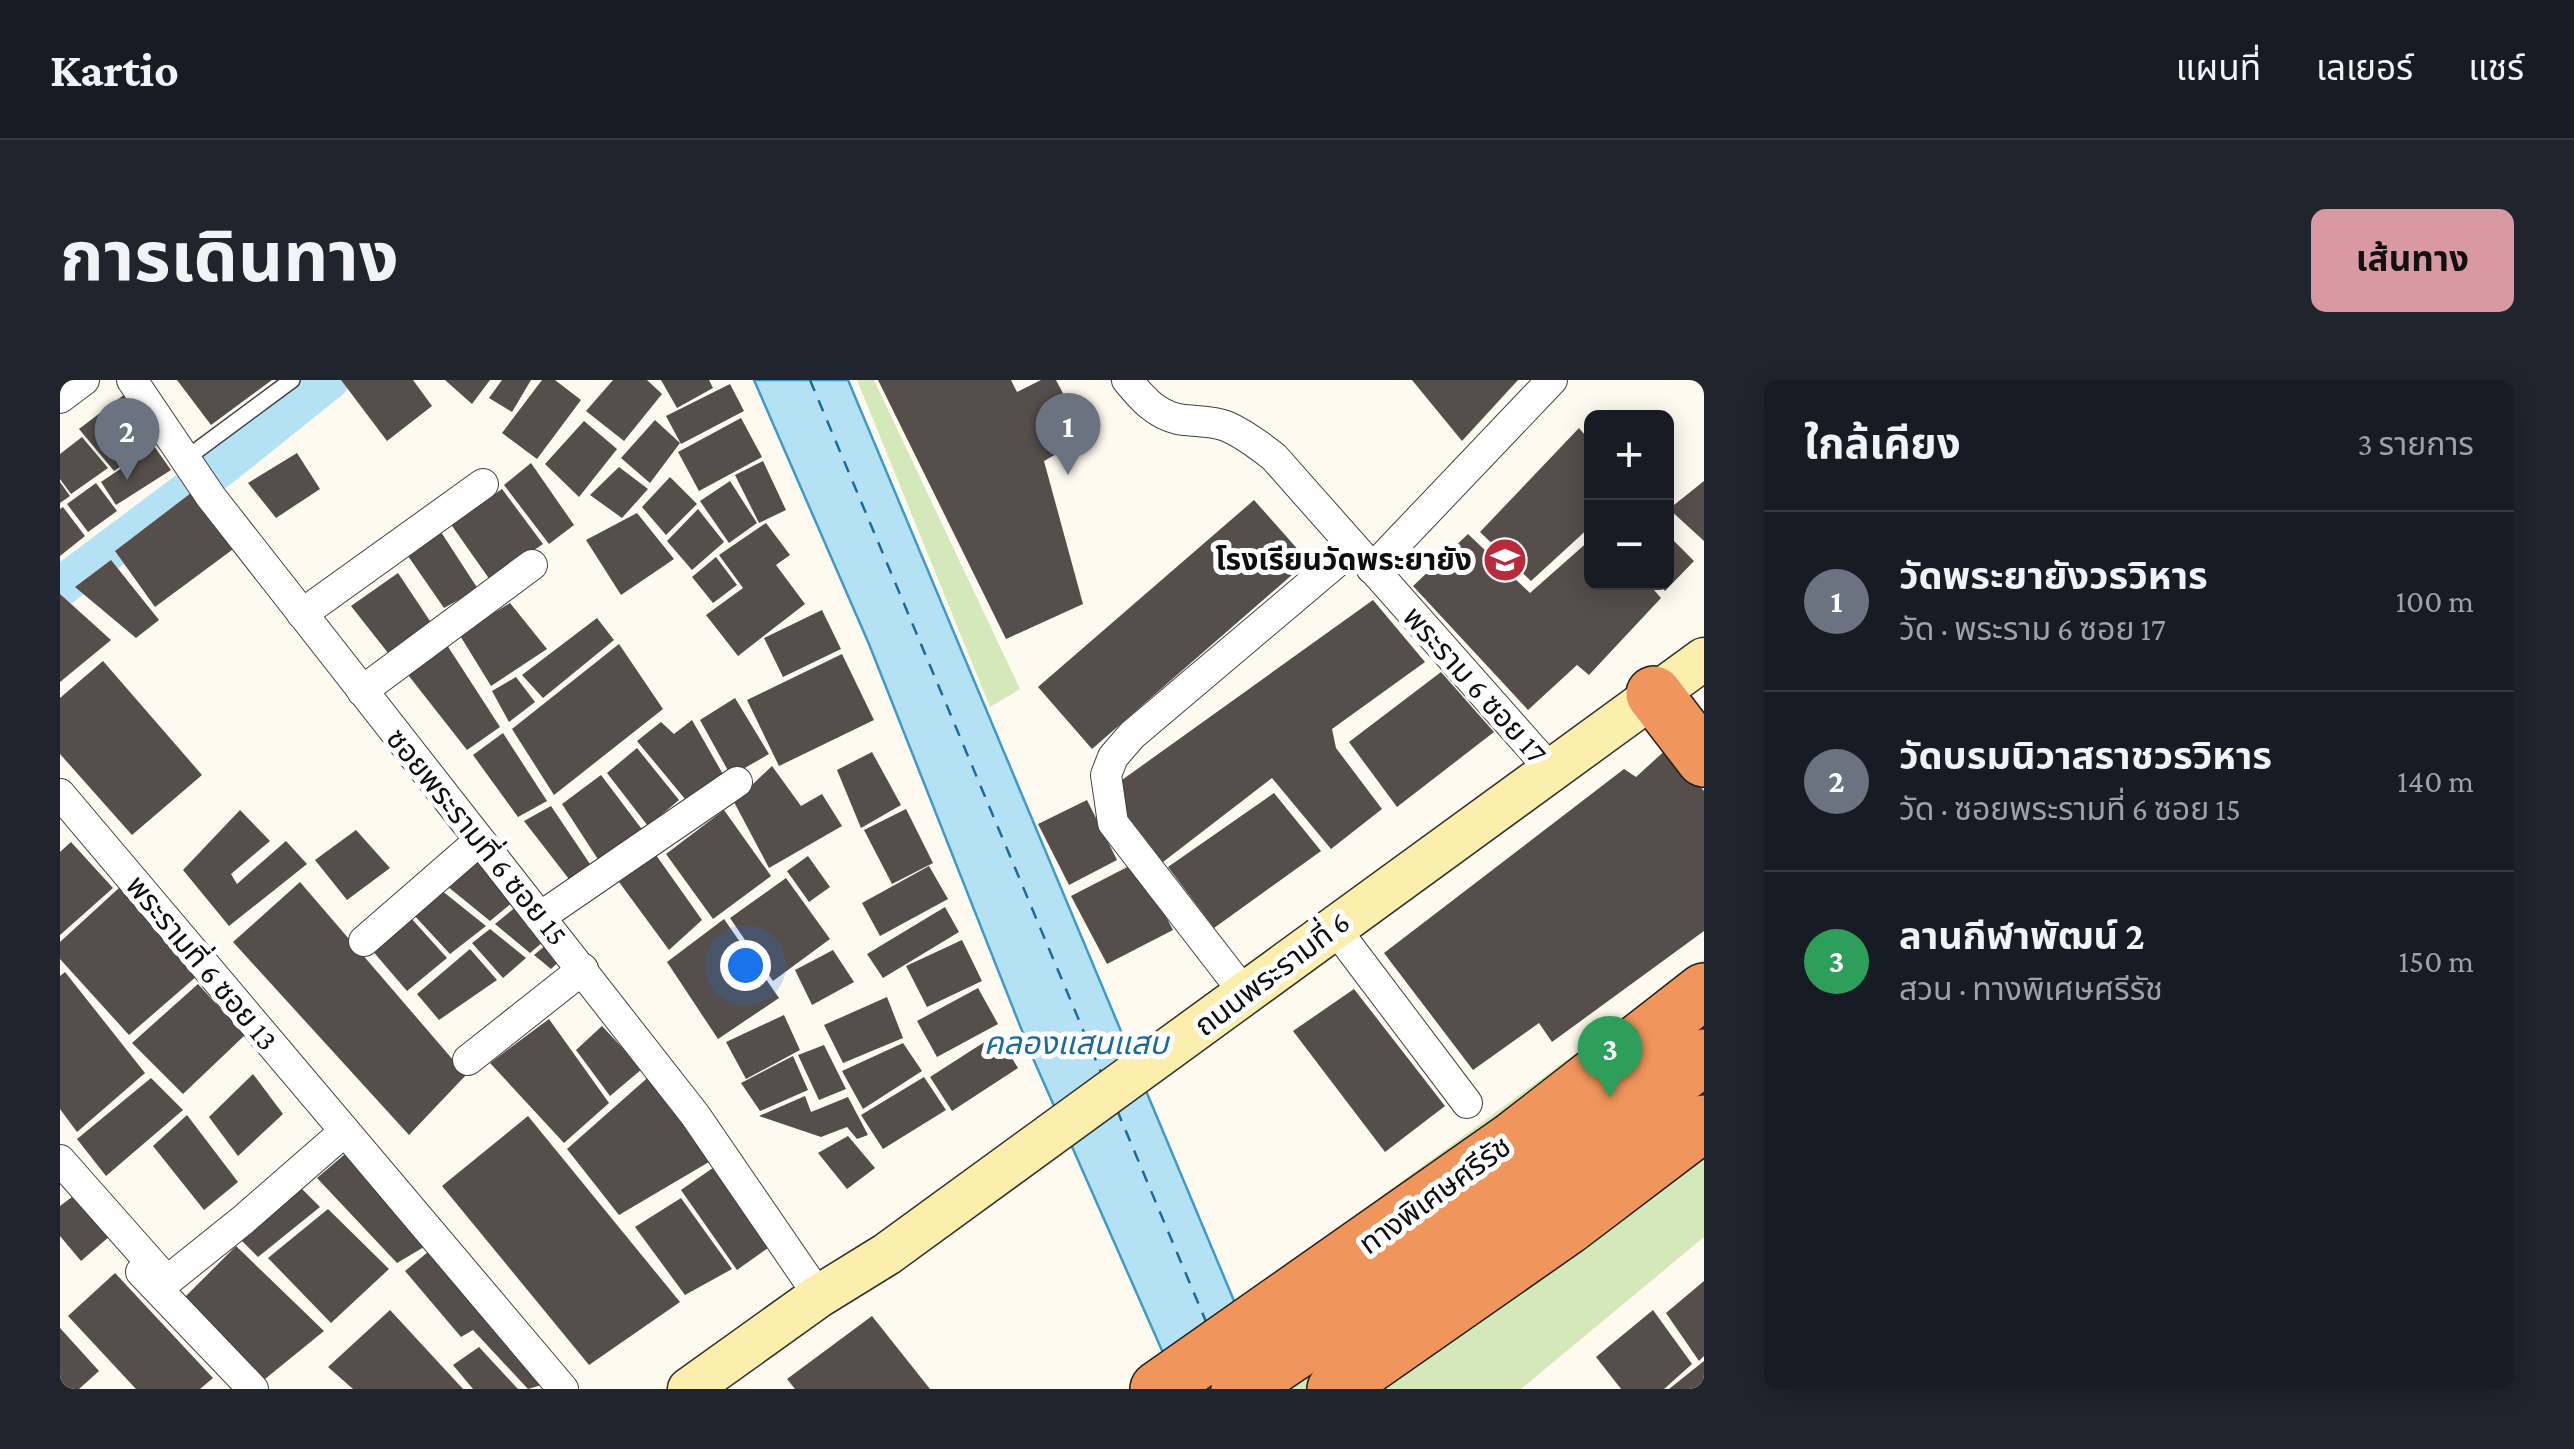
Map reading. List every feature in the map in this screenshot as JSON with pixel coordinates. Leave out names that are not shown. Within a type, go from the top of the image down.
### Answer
[{"type":"highway","points":[[1654,694],[1704,759]]},
{"type":"highway","name":"ทางพิเศษศรีรัช","points":[[1158,1389],[1514,1139],[1704,991]]},
{"type":"highway","points":[[1239,1389],[1370,1304],[1704,1057]]},
{"type":"highway","points":[[1335,1389],[1567,1227],[1704,1123]]},
{"type":"main road","name":"ถนนพระรามที่ 6","points":[[690,1389],[886,1254],[1242,998],[1704,658]]},
{"type":"street","points":[[60,398],[84,380]]},
{"type":"street","name":"ซอยพระรามที่ 6 ซอย 15","points":[[132,380],[211,496],[696,1115],[820,1296]]},
{"type":"street","name":"พระราม 6 ซอย 17","points":[[1127,380],[1144,402],[1158,410],[1178,419],[1228,427],[1274,457],[1552,772]]},
{"type":"street","points":[[1242,998],[1113,823],[1106,775],[1114,757],[1132,735],[1362,559],[1552,380]]},
{"type":"street","points":[[302,614],[483,484]]},
{"type":"street","points":[[362,691],[532,565]]},
{"type":"street","points":[[540,917],[736,782]]},
{"type":"street","name":"พระรามที่ 6 ซอย 13","points":[[60,794],[564,1389]]},
{"type":"street","points":[[364,941],[480,841]]},
{"type":"street","points":[[1334,928],[1467,1103]]},
{"type":"street","points":[[468,1060],[583,969]]},
{"type":"street","points":[[60,1160],[166,1281],[346,1131]]},
{"type":"street","points":[[122,1252],[254,1389]]},
{"type":"lane","points":[[185,461],[292,380]]},
{"type":"green space","points":[[857,380],[874,380],[1020,689],[990,707]]},
{"type":"green space","points":[[1704,959],[1704,1237],[1521,1389],[1286,1389],[1246,1296]]},
{"type":"water","name":"คลองแสนแสบ","points":[[754,380],[848,380],[1271,1389],[1179,1389],[1032,1056],[869,644]]},
{"type":"building","points":[[177,380],[272,380],[211,425]]},
{"type":"building","points":[[341,380],[413,380],[432,406],[387,441]]},
{"type":"building","points":[[445,380],[490,380],[472,404]]},
{"type":"building","points":[[502,380],[531,380],[512,412],[489,398]]},
{"type":"building","points":[[542,380],[555,380],[581,400],[537,459],[502,433]]},
{"type":"building","points":[[613,380],[647,380],[662,394],[624,441],[586,411]]},
{"type":"building","points":[[661,380],[709,380],[713,388],[677,408]]},
{"type":"building","points":[[878,380],[1011,380],[1017,392],[1041,380],[1056,380],[1086,437],[1044,461],[1083,604],[1006,639]]},
{"type":"building","points":[[1412,380],[1518,380],[1462,441]]},
{"type":"building","points":[[730,384],[744,411],[681,444],[666,416]]},
{"type":"building","points":[[129,391],[161,439],[114,471],[79,429]]},
{"type":"building","points":[[741,418],[762,457],[699,491],[678,452]]},
{"type":"building","points":[[655,420],[680,443],[650,483],[621,458]]},
{"type":"building","points":[[584,421],[617,449],[579,497],[545,464]]},
{"type":"building","points":[[1579,428],[1584,434],[1584,532],[1531,581],[1480,532]]},
{"type":"building","points":[[82,437],[108,468],[71,494],[60,479],[60,454]]},
{"type":"building","points":[[154,446],[171,470],[116,505],[101,482]]},
{"type":"building","points":[[297,453],[320,489],[276,518],[248,483]]},
{"type":"building","points":[[763,461],[786,510],[759,523],[735,475]]},
{"type":"building","points":[[531,463],[574,525],[549,544],[504,485]]},
{"type":"building","points":[[619,467],[648,489],[622,518],[590,495]]},
{"type":"building","points":[[670,477],[697,504],[666,535],[642,507]]},
{"type":"building","points":[[730,481],[757,523],[729,543],[700,501]]},
{"type":"building","points":[[1704,481],[1704,541],[1674,514],[1674,505]]},
{"type":"building","points":[[60,482],[70,496],[60,503]]},
{"type":"building","points":[[96,483],[117,511],[88,532],[67,504]]},
{"type":"building","points":[[502,489],[543,544],[490,580],[450,523]]},
{"type":"building","points":[[191,493],[236,547],[155,607],[115,551]]},
{"type":"building","points":[[1254,500],[1308,561],[1092,749],[1038,687]]},
{"type":"building","points":[[63,507],[85,536],[60,556],[60,509]]},
{"type":"building","points":[[698,509],[724,542],[692,570],[667,541]]},
{"type":"building","points":[[637,513],[674,559],[621,595],[586,540]]},
{"type":"building","points":[[766,523],[790,555],[776,565],[805,604],[738,656],[706,615],[743,588],[719,555]]},
{"type":"building","points":[[441,532],[478,589],[444,608],[408,556]]},
{"type":"building","points":[[1468,534],[1530,593],[1584,545],[1584,590],[1654,590],[1661,598],[1589,675],[1577,665],[1528,710],[1413,586]]},
{"type":"building","points":[[1674,541],[1694,561],[1674,582]]},
{"type":"building","points":[[716,557],[737,585],[713,603],[692,577]]},
{"type":"building","points":[[111,560],[159,620],[136,638],[75,587]]},
{"type":"building","points":[[398,573],[432,624],[392,658],[351,606]]},
{"type":"building","points":[[60,594],[111,640],[60,682]]},
{"type":"building","points":[[1373,600],[1425,662],[1332,729],[1336,748],[1382,809],[1331,849],[1272,778],[1163,862],[1122,809],[1122,780]]},
{"type":"building","points":[[510,603],[547,649],[491,686],[459,634]]},
{"type":"building","points":[[822,610],[841,649],[783,677],[764,638]]},
{"type":"building","points":[[597,618],[614,640],[543,698],[522,675]]},
{"type":"building","points":[[445,642],[500,727],[467,750],[405,671]]},
{"type":"building","points":[[619,644],[663,709],[554,795],[512,729]]},
{"type":"building","points":[[842,654],[874,720],[779,766],[747,700]]},
{"type":"building","points":[[103,661],[202,775],[132,835],[60,754],[60,698]]},
{"type":"building","points":[[1441,672],[1494,732],[1397,807],[1349,742]]},
{"type":"building","points":[[516,677],[535,702],[509,722],[492,691]]},
{"type":"building","points":[[735,698],[769,754],[731,776],[700,720]]},
{"type":"building","points":[[692,720],[724,776],[685,799],[637,741],[661,722],[674,734]]},
{"type":"building","points":[[503,733],[547,801],[518,817],[473,755]]},
{"type":"building","points":[[1670,746],[1704,791],[1704,931],[1552,1042],[1539,1023],[1473,1070],[1384,953],[1624,769],[1636,777]]},
{"type":"building","points":[[637,748],[679,800],[648,826],[607,773]]},
{"type":"building","points":[[872,752],[901,805],[861,828],[837,770]]},
{"type":"building","points":[[772,766],[801,806],[822,794],[842,826],[769,868],[734,802]]},
{"type":"building","points":[[601,775],[644,832],[601,864],[562,804]]},
{"type":"building","points":[[1274,793],[1321,851],[1214,928],[1168,867]]},
{"type":"building","points":[[1087,800],[1117,860],[1069,885],[1038,824]]},
{"type":"building","points":[[551,806],[592,867],[572,883],[524,821]]},
{"type":"building","points":[[906,809],[933,863],[892,884],[864,830]]},
{"type":"building","points":[[240,810],[270,841],[231,874],[237,884],[286,841],[307,864],[229,926],[183,870]]},
{"type":"building","points":[[724,810],[771,876],[713,919],[666,854]]},
{"type":"building","points":[[356,830],[390,868],[347,900],[315,860]]},
{"type":"building","points":[[71,842],[113,888],[60,935],[60,852]]},
{"type":"building","points":[[486,853],[519,897],[490,921],[447,886]]},
{"type":"building","points":[[656,855],[702,920],[669,950],[619,882]]},
{"type":"building","points":[[808,856],[830,887],[809,902],[787,871]]},
{"type":"building","points":[[1137,862],[1173,930],[1107,964],[1071,896]]},
{"type":"building","points":[[929,866],[948,899],[880,936],[862,903]]},
{"type":"building","points":[[786,878],[830,939],[773,981],[730,918]]},
{"type":"building","points":[[300,882],[466,1075],[409,1135],[233,942]]},
{"type":"building","points":[[119,888],[197,976],[129,1035],[60,959],[60,942]]},
{"type":"building","points":[[441,890],[486,926],[450,954],[413,914]]},
{"type":"building","points":[[523,901],[550,936],[530,953],[495,924]]},
{"type":"building","points":[[945,907],[959,932],[883,978],[867,954]]},
{"type":"building","points":[[410,917],[447,958],[407,991],[371,949]]},
{"type":"building","points":[[724,919],[779,998],[718,1039],[667,962]]},
{"type":"building","points":[[490,929],[526,958],[503,978],[472,943]]},
{"type":"building","points":[[553,939],[566,955],[551,969],[534,955]]},
{"type":"building","points":[[962,940],[982,981],[927,1007],[906,966]]},
{"type":"building","points":[[470,949],[497,980],[439,1020],[417,994]]},
{"type":"building","points":[[833,950],[854,982],[812,1005],[795,970]]},
{"type":"building","points":[[65,972],[145,1073],[77,1132],[60,1109],[60,976]]},
{"type":"building","points":[[198,984],[245,1035],[183,1094],[132,1043]]},
{"type":"building","points":[[978,988],[998,1024],[937,1057],[917,1021]]},
{"type":"building","points":[[1354,989],[1445,1106],[1385,1152],[1293,1031]]},
{"type":"building","points":[[887,997],[903,1038],[843,1063],[824,1025]]},
{"type":"building","points":[[784,1015],[800,1050],[746,1079],[726,1042]]},
{"type":"building","points":[[549,1019],[609,1103],[564,1143],[490,1063]]},
{"type":"building","points":[[602,1026],[642,1069],[610,1096],[576,1050]]},
{"type":"building","points":[[997,1034],[1018,1068],[952,1111],[930,1077]]},
{"type":"building","points":[[903,1043],[922,1071],[863,1109],[842,1071]]},
{"type":"building","points":[[824,1045],[846,1089],[819,1100],[798,1055]]},
{"type":"building","points":[[793,1056],[808,1090],[760,1111],[741,1083]]},
{"type":"building","points":[[653,1073],[714,1159],[619,1215],[567,1149]]},
{"type":"building","points":[[253,1074],[283,1114],[238,1156],[209,1117]]},
{"type":"building","points":[[924,1077],[946,1110],[883,1149],[861,1115]]},
{"type":"building","points":[[151,1078],[183,1110],[106,1176],[77,1139]]},
{"type":"building","points":[[805,1096],[811,1112],[848,1097],[868,1135],[857,1139],[847,1127],[821,1137],[759,1116]]},
{"type":"building","points":[[187,1115],[238,1182],[204,1210],[153,1146]]},
{"type":"building","points":[[528,1116],[680,1302],[589,1365],[442,1186]]},
{"type":"building","points":[[848,1136],[875,1168],[847,1189],[818,1153]]},
{"type":"building","points":[[345,1154],[424,1247],[397,1263],[317,1178]]},
{"type":"building","points":[[720,1163],[775,1243],[737,1270],[681,1190]]},
{"type":"building","points":[[302,1189],[320,1207],[258,1257],[240,1239]]},
{"type":"building","points":[[72,1197],[110,1236],[81,1261],[60,1236],[60,1206]]},
{"type":"building","points":[[681,1198],[732,1269],[685,1295],[635,1227]]},
{"type":"building","points":[[328,1209],[389,1269],[331,1323],[268,1258]]},
{"type":"building","points":[[236,1246],[324,1331],[265,1379],[185,1297]]},
{"type":"building","points":[[428,1252],[545,1384],[528,1389],[473,1330],[461,1337],[405,1271]]},
{"type":"building","points":[[115,1273],[213,1378],[200,1389],[136,1389],[68,1316]]},
{"type":"building","points":[[1704,1281],[1704,1356],[1699,1361],[1666,1313]]},
{"type":"building","points":[[390,1310],[463,1389],[353,1389],[328,1367]]},
{"type":"building","points":[[1653,1310],[1692,1364],[1664,1389],[1621,1389],[1596,1357]]},
{"type":"building","points":[[872,1316],[930,1389],[795,1389],[787,1379]]},
{"type":"building","points":[[60,1328],[99,1371],[79,1389],[60,1389]]},
{"type":"building","points":[[479,1347],[518,1389],[473,1389],[453,1365]]},
{"type":"building","points":[[1704,1361],[1704,1389],[1669,1389]]},
{"type":"waterway","points":[[60,587],[329,380]]},
{"type":"ferry route","points":[[810,380],[1102,1075]]},
{"type":"ferry route","points":[[1117,1110],[1207,1324]]},
{"type":"place","name":"วัดพระยายังวรวิหาร","points":[[1068,475]]},
{"type":"place","name":"วัดบรมนิวาสราชวรวิหาร","points":[[127,480]]},
{"type":"place","name":"โรงเรียนวัดพระยายัง","points":[[1505,560]]},
{"type":"place","name":"ลานกีฬาพัฒน์ 2","points":[[1610,1098]]}]
